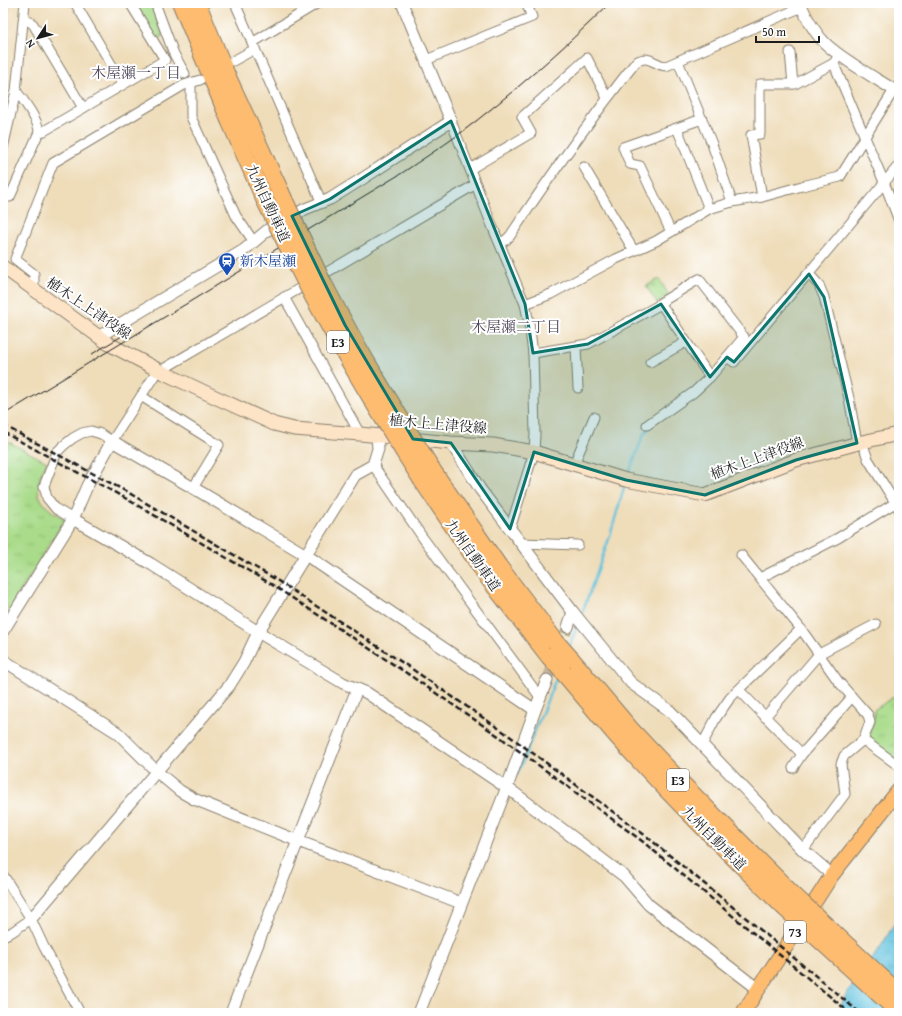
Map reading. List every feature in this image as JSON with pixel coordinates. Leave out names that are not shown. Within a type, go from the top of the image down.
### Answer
[{"type":"highway","name":"九州自動車道","points":[[181,3],[264,198],[311,292],[383,420],[499,567],[552,648],[680,782],[788,901],[899,1012]]},
{"type":"highway","name":"九州自動車道","points":[[197,3],[226,74],[324,286],[395,411],[428,476]]},
{"type":"highway","name":"九州自動車道","points":[[788,901],[899,994]]},
{"type":"main road","name":"植木上上津役線","points":[[3,267],[98,337],[159,371],[214,398],[274,424],[294,429],[376,435],[451,443],[493,445],[534,452],[627,480],[705,494],[796,460],[860,442],[899,434]]},
{"type":"main road","name":"73","points":[[743,1013],[832,875],[899,790]]},
{"type":"street","points":[[75,3],[123,84]]},
{"type":"street","points":[[130,3],[164,60]]},
{"type":"street","points":[[155,3],[174,54],[186,74]]},
{"type":"street","points":[[235,3],[321,201]]},
{"type":"street","points":[[233,61],[318,3]]},
{"type":"street","points":[[402,3],[525,304],[533,353],[534,452],[510,529]]},
{"type":"street","points":[[426,60],[532,17],[526,3]]},
{"type":"street","points":[[3,148],[16,91],[24,18],[27,4]]},
{"type":"street","points":[[500,243],[510,236],[548,179],[607,98],[636,62],[647,58],[660,65],[666,66],[801,5],[814,29],[836,59],[865,138],[899,221]]},
{"type":"street","points":[[24,18],[33,24],[83,108]]},
{"type":"street","points":[[790,52],[793,84]]},
{"type":"street","points":[[38,132],[44,131],[174,54]]},
{"type":"street","points":[[470,169],[531,133],[522,117],[587,58],[607,98]]},
{"type":"street","points":[[762,197],[751,135],[760,134],[760,84],[795,84],[836,59]]},
{"type":"street","points":[[525,304],[551,294],[616,259],[671,232],[709,209],[732,202],[762,197],[840,177],[896,92],[836,59]]},
{"type":"street","points":[[678,61],[712,144],[732,202]]},
{"type":"street","points":[[34,290],[34,274],[14,259],[53,163],[184,85],[196,82],[191,117],[236,216],[254,242]]},
{"type":"street","points":[[3,192],[10,197],[38,132],[39,126],[22,97],[16,91]]},
{"type":"street","points":[[671,232],[640,166],[630,164],[623,147],[702,119]]},
{"type":"street","points":[[98,337],[244,250],[269,229],[304,209],[330,198],[362,179],[451,121]]},
{"type":"street","points":[[677,128],[709,209]]},
{"type":"street","points":[[730,359],[734,362],[899,165]]},
{"type":"street","points":[[584,167],[634,251]]},
{"type":"street","points":[[3,630],[72,518],[87,486],[112,441],[159,371],[476,184]]},
{"type":"street","points":[[760,578],[897,506],[868,459],[860,442],[824,297],[819,285],[809,274]]},
{"type":"street","points":[[533,353],[588,344],[661,304],[660,303],[699,279],[744,337],[730,359],[694,392],[647,425]]},
{"type":"street","points":[[284,297],[360,434]]},
{"type":"street","points":[[661,304],[710,377]]},
{"type":"street","points":[[650,362],[686,342]]},
{"type":"street","points":[[576,347],[578,388]]},
{"type":"street","points":[[142,396],[219,445],[193,488]]},
{"type":"street","points":[[574,464],[594,417]]},
{"type":"street","points":[[535,710],[306,555],[101,434],[92,431],[82,433],[73,438],[57,452],[44,486],[47,498],[56,509],[151,564],[258,632],[343,683],[367,692],[510,789],[624,876],[649,905],[758,989]]},
{"type":"street","points":[[3,936],[12,932],[31,919],[229,686],[244,662],[258,632],[355,474],[373,465],[378,449],[376,435]]},
{"type":"street","points":[[451,443],[480,489],[577,617],[631,683],[670,711],[802,850],[832,875]]},
{"type":"street","points":[[373,465],[423,538],[540,697]]},
{"type":"street","points":[[521,543],[578,546]]},
{"type":"street","points":[[741,555],[801,629],[838,681],[868,715],[870,722],[863,740],[844,756],[841,764],[845,794],[802,850]]},
{"type":"street","points":[[568,627],[577,617]]},
{"type":"street","points":[[765,717],[818,654],[876,624]]},
{"type":"street","points":[[702,745],[716,718],[730,698],[801,629]]},
{"type":"street","points":[[3,660],[118,733],[156,771],[194,799],[298,841],[461,903]]},
{"type":"street","points":[[419,1013],[461,903],[510,789],[535,710],[547,680]]},
{"type":"street","points":[[231,1013],[357,689]]},
{"type":"street","points":[[739,690],[802,754]]},
{"type":"street","points":[[792,768],[802,754],[852,697]]},
{"type":"street","points":[[863,740],[899,766]]},
{"type":"street","points":[[3,875],[31,919],[44,947],[80,1013]]},
{"type":"highlighted area","points":[[451,121],[525,304],[533,353],[588,344],[661,304],[710,377],[727,357],[734,362],[809,274],[824,297],[857,443],[796,460],[705,495],[626,480],[534,452],[510,529],[451,443],[413,439],[345,325],[292,216],[330,199]]},
{"type":"green space","points":[[134,3],[151,3],[163,36],[156,40]]},
{"type":"green space","points":[[659,279],[669,295],[657,303],[646,286]]},
{"type":"green space","points":[[3,439],[47,462],[40,480],[38,489],[39,495],[45,505],[54,513],[65,519],[3,620]]},
{"type":"green space","points":[[899,693],[899,761],[872,742],[870,735],[874,710]]},
{"type":"water","points":[[3,3],[9,3],[3,48]]},
{"type":"water","points":[[899,916],[899,1013],[837,1013],[847,993],[880,948]]},
{"type":"waterway","points":[[629,3],[632,8],[641,7]]},
{"type":"waterway","points":[[894,164],[899,158]]},
{"type":"waterway","points":[[628,475],[643,436],[649,427]]},
{"type":"waterway","points":[[581,616],[610,536],[625,484]]},
{"type":"waterway","points":[[569,647],[578,624]]},
{"type":"waterway","points":[[517,775],[557,676]]},
{"type":"tunnel","points":[[547,680],[568,627]]},
{"type":"tram line","points":[[3,415],[402,173],[444,145],[517,88],[574,38],[610,3]]},
{"type":"tram line","points":[[92,354],[127,333]]},
{"type":"railway","points":[[3,425],[129,493],[275,579],[409,667],[504,732],[646,836],[860,1013]]},
{"type":"railway","points":[[3,432],[125,498],[271,584],[405,672],[500,737],[642,841],[850,1013]]},
{"type":"place","name":"新木屋瀬","points":[[227,276]]},
{"type":"district","name":"木屋瀬一丁目","points":[[136,72]]},
{"type":"district","name":"木屋瀬二丁目","points":[[516,326]]}]
